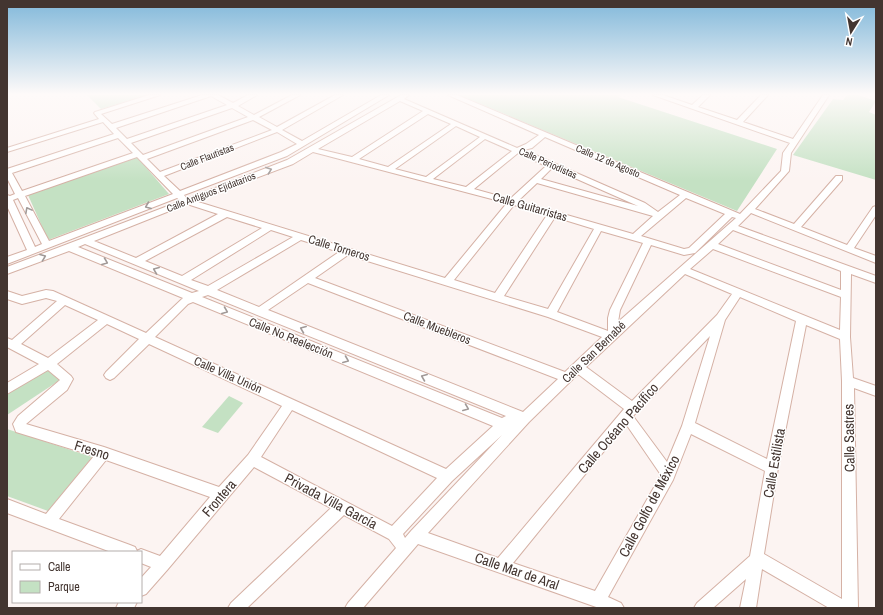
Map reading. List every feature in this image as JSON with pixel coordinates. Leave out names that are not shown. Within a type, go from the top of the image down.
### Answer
[{"type":"street","points":[[7,150],[92,124]]},
{"type":"street","name":"Calle Torneros","points":[[108,124],[182,198],[225,214],[612,334]]},
{"type":"street","points":[[111,127],[121,124]]},
{"type":"street","points":[[46,245],[7,171],[173,124]]},
{"type":"street","points":[[32,251],[8,198],[140,156],[234,124]]},
{"type":"street","points":[[266,124],[303,144]]},
{"type":"street","name":"Calle Flautistas","points":[[159,175],[277,130],[288,124]]},
{"type":"street","name":"Calle Antiguos Ejidatarios","points":[[7,271],[84,241],[274,158],[303,144],[337,124]]},
{"type":"street","name":"Calle Antiguos Ejidatarios","points":[[7,261],[46,245],[290,162],[314,150],[358,124]]},
{"type":"street","points":[[353,160],[409,124]]},
{"type":"street","points":[[390,170],[455,124]]},
{"type":"street","name":"Calle Periodistas","points":[[458,124],[642,205],[651,212]]},
{"type":"street","name":"Calle 12 de Agosto","points":[[518,124],[742,218]]},
{"type":"street","points":[[740,124],[794,142]]},
{"type":"street","name":"Calle San Bernabé","points":[[509,426],[567,378],[612,334],[733,227],[750,210],[785,171],[787,155],[806,124]]},
{"type":"street","points":[[468,190],[518,150],[529,146],[544,135]]},
{"type":"street","points":[[428,179],[485,136]]},
{"type":"street","name":"Calle Guitarristas","points":[[314,150],[553,213],[678,251],[692,251],[731,213]]},
{"type":"street","points":[[447,282],[512,202],[551,164]]},
{"type":"street","points":[[796,228],[839,178]]},
{"type":"street","points":[[535,180],[659,215]]},
{"type":"street","points":[[635,237],[659,215],[686,194]]},
{"type":"street","points":[[849,249],[876,209]]},
{"type":"street","points":[[750,210],[872,258],[859,273]]},
{"type":"street","points":[[498,298],[553,213]]},
{"type":"street","points":[[136,262],[225,214]]},
{"type":"street","points":[[183,280],[270,227]]},
{"type":"street","points":[[551,314],[599,227]]},
{"type":"street","points":[[733,227],[876,280]]},
{"type":"street","points":[[110,375],[180,306],[300,236]]},
{"type":"street","name":"Calle No Reelección","points":[[84,241],[520,416]]},
{"type":"street","points":[[612,334],[615,310],[648,242]]},
{"type":"street","points":[[712,245],[845,295]]},
{"type":"street","name":"Calle No Reelección","points":[[69,247],[509,426]]},
{"type":"street","points":[[260,311],[347,251]]},
{"type":"street","name":"Calle Sastres","points":[[846,268],[845,337],[848,381],[850,608]]},
{"type":"street","points":[[684,270],[845,337]]},
{"type":"street","name":"Calle Muebleros","points":[[307,279],[567,378]]},
{"type":"street","name":"Calle Océano Pacífico","points":[[501,566],[629,411],[721,318],[738,292]]},
{"type":"street","name":"Calle Villa Unión","points":[[7,295],[22,300],[50,294],[446,476]]},
{"type":"street","points":[[49,364],[11,343],[64,300]]},
{"type":"street","name":"Calle Golfo de México","points":[[598,600],[668,475],[688,426],[721,318]]},
{"type":"street","points":[[7,389],[49,364],[106,319]]},
{"type":"street","name":"Calle Estilista","points":[[748,608],[758,558],[772,468],[802,319]]},
{"type":"street","name":"Fresno","points":[[49,364],[67,380],[63,386],[26,416],[19,424],[20,428],[104,453],[222,495]]},
{"type":"street","points":[[578,367],[629,411],[668,475]]},
{"type":"street","points":[[848,381],[876,391]]},
{"type":"street","name":"Frontera","points":[[142,587],[252,459],[290,403]]},
{"type":"street","points":[[394,534],[446,476],[509,426]]},
{"type":"street","points":[[353,608],[509,426]]},
{"type":"street","points":[[688,426],[772,468]]},
{"type":"street","points":[[48,522],[104,453]]},
{"type":"street","name":"Privada Villa García","points":[[252,459],[394,534],[405,549]]},
{"type":"street","points":[[7,506],[127,551]]},
{"type":"street","points":[[236,608],[342,507]]},
{"type":"street","name":"Calle Mar de Aral","points":[[416,536],[598,600],[616,608]]},
{"type":"street","points":[[142,556],[163,564]]},
{"type":"street","points":[[702,608],[758,558],[843,608]]},
{"type":"green space","points":[[528,124],[700,124],[777,149],[737,211]]},
{"type":"green space","points":[[815,124],[876,124],[876,180],[793,155]]},
{"type":"green space","points":[[137,157],[169,194],[48,240],[28,195]]},
{"type":"green space","points":[[45,369],[63,378],[7,415],[7,392]]},
{"type":"green space","points":[[229,396],[243,403],[218,433],[202,427]]},
{"type":"green space","points":[[7,429],[92,457],[48,511],[7,496]]}]
